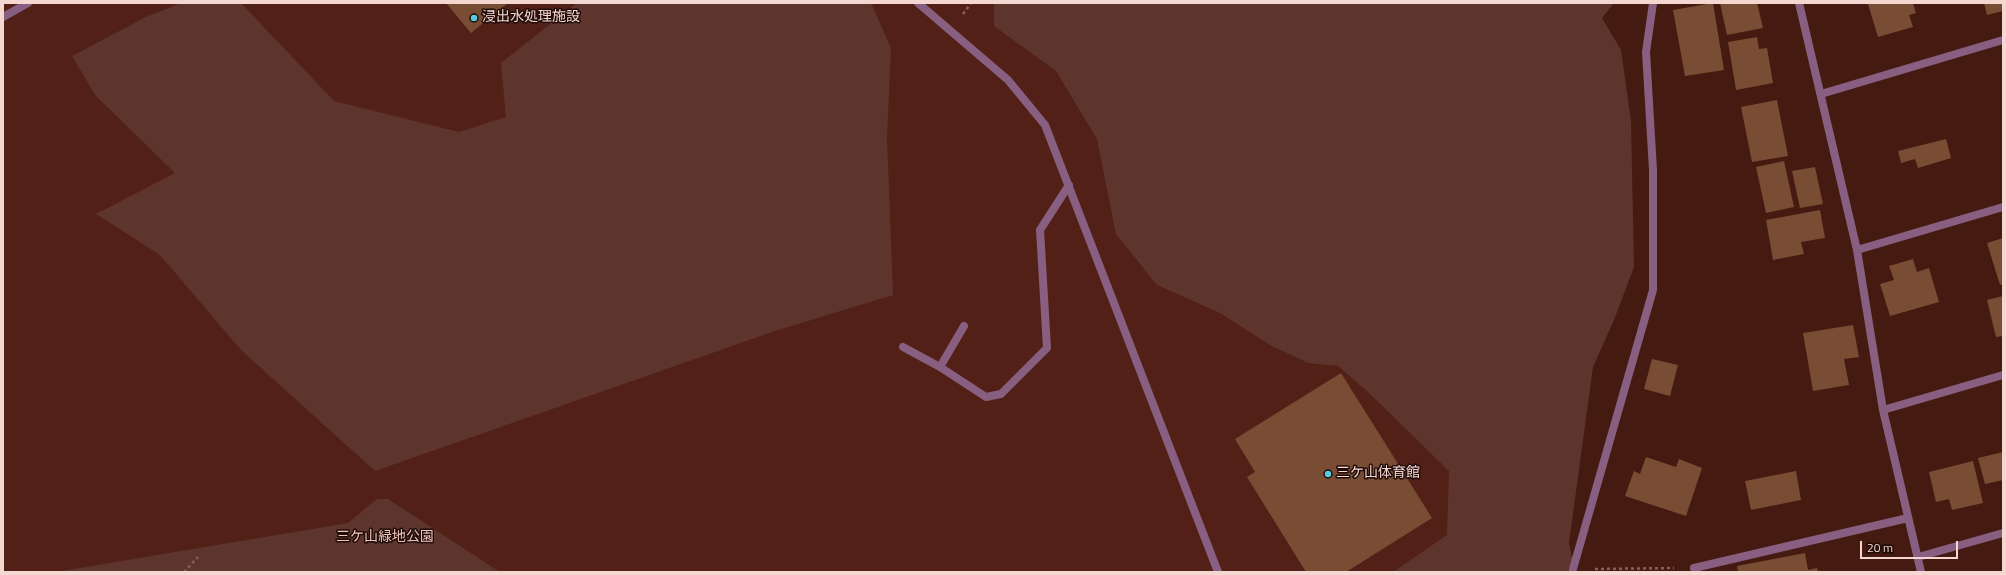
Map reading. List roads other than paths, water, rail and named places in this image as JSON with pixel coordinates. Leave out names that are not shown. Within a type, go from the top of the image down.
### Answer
[{"type":"street","points":[[3,18],[28,3]]},
{"type":"street","points":[[918,3],[1008,80],[1045,125],[1218,572]]},
{"type":"street","points":[[1573,569],[1653,290],[1653,170],[1646,52],[1653,3]]},
{"type":"street","points":[[1799,3],[1857,250],[1883,410],[1921,572]]},
{"type":"street","points":[[1821,94],[2003,40]]},
{"type":"street","points":[[903,347],[940,367],[986,397],[1001,394],[1047,348],[1040,230],[1069,185]]},
{"type":"street","points":[[1857,250],[2003,207]]},
{"type":"street","points":[[940,367],[964,326]]},
{"type":"street","points":[[1883,410],[2003,375]]},
{"type":"street","points":[[1694,568],[1908,518]]},
{"type":"street","points":[[1918,557],[2003,533]]},
{"type":"place","name":"浸出水処理施設","points":[[474,18]]},
{"type":"place","name":"三ケ山体育館","points":[[1328,474]]},
{"type":"park label","name":"三ケ山緑地公園","points":[[385,538]]}]
